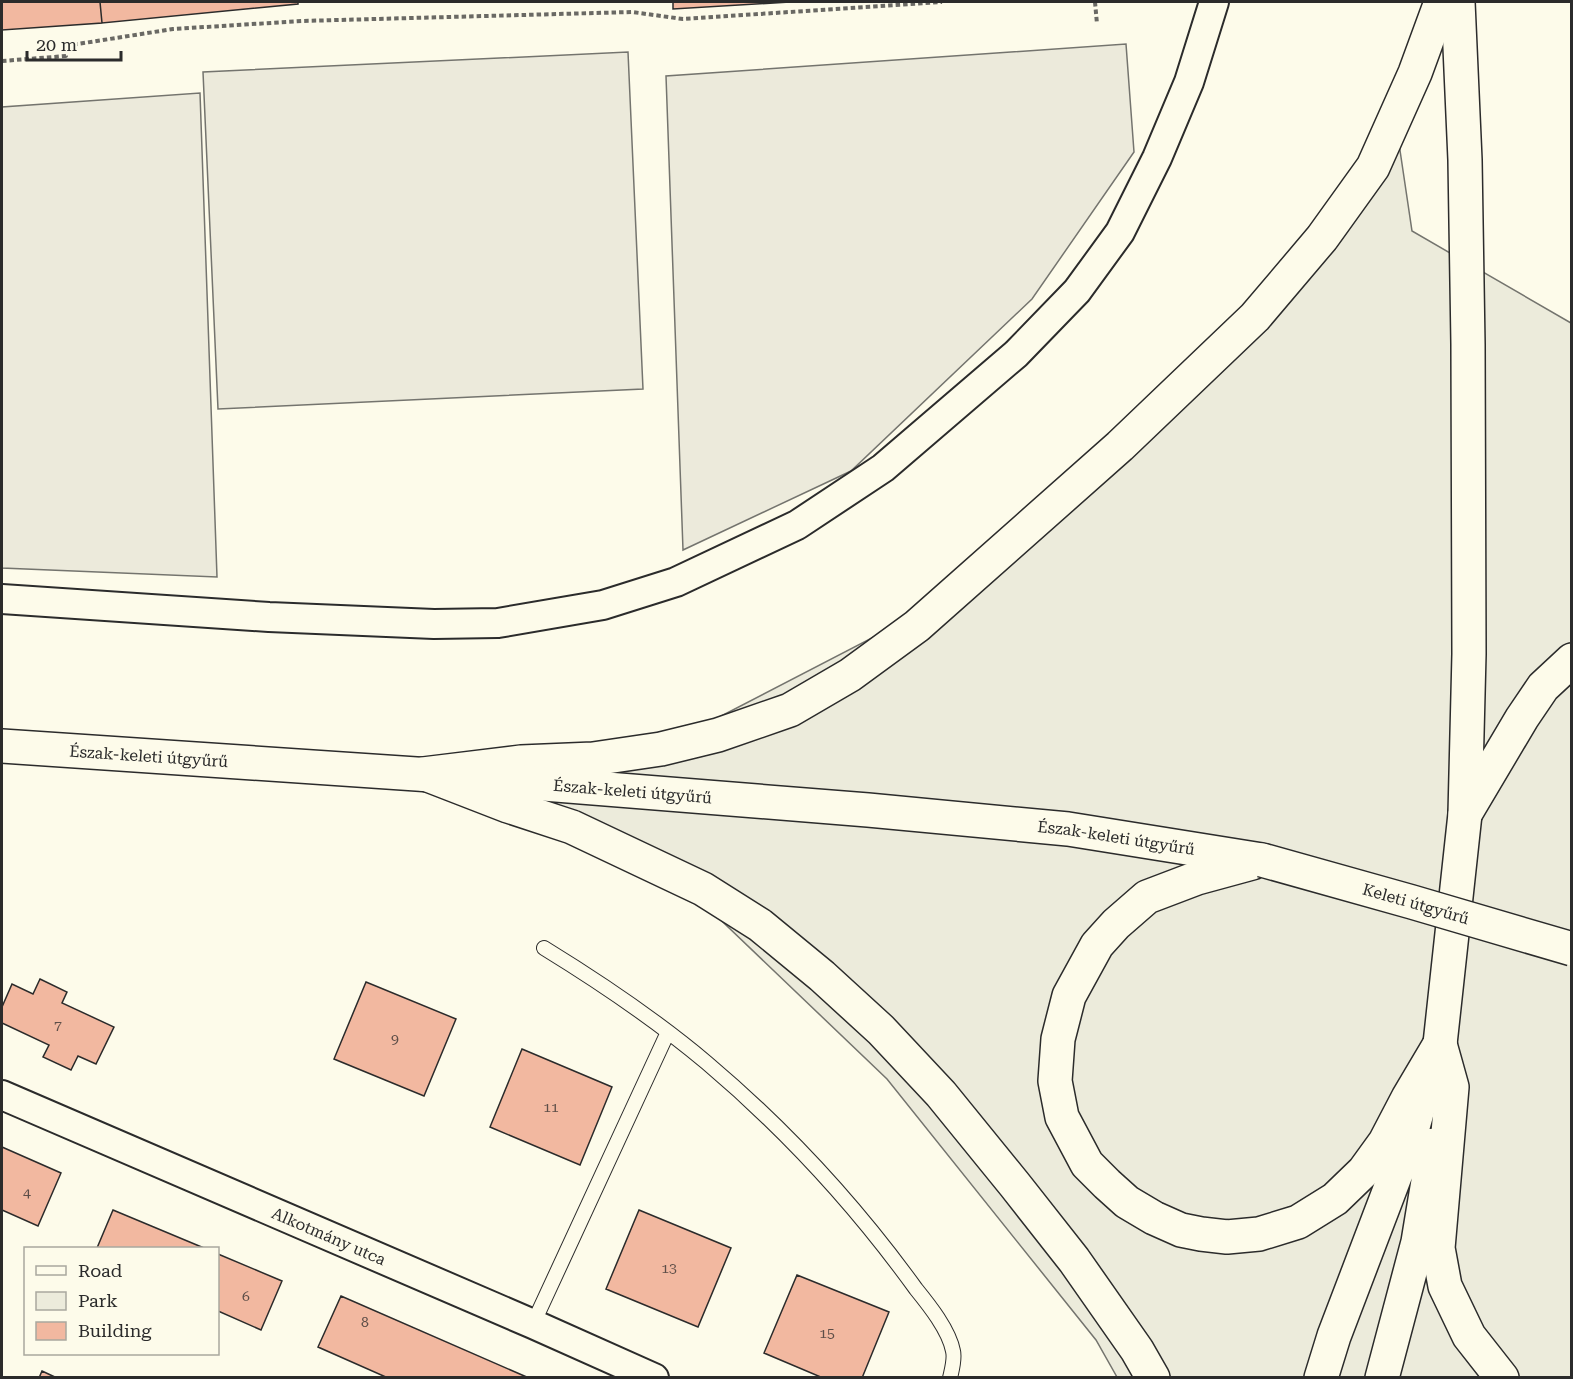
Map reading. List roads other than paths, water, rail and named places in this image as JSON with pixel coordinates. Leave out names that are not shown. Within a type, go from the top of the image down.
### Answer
[{"type":"main road","points":[[423,774],[521,762],[593,759],[661,749],[718,735],[790,710],[850,675],[917,626],[1120,446],[1255,317],[1322,238],[1373,167],[1415,73],[1441,2]]},
{"type":"main road","points":[[1382,1377],[1418,1242],[1434,1142],[1440,1044],[1465,814],[1469,654],[1468,356],[1465,159],[1458,2]]},
{"type":"main road","points":[[1465,159],[1473,109],[1475,2]]},
{"type":"main road","points":[[1465,814],[1543,687],[1572,660]]},
{"type":"main road","name":"Észak-keleti útgyűrű","points":[[2,746],[423,774],[868,810],[1068,829],[1262,860]]},
{"type":"main road","points":[[423,774],[572,827],[703,889],[760,925],[822,976],[880,1030],[940,1094],[1074,1260],[1137,1350],[1153,1377]]},
{"type":"main road","points":[[1262,860],[1197,878],[1147,897],[1096,945],[1069,996],[1058,1040],[1055,1082],[1062,1117],[1087,1164],[1127,1202],[1181,1230],[1227,1237],[1259,1234],[1298,1222],[1335,1199],[1364,1171],[1385,1142],[1407,1098],[1440,1044]]},
{"type":"main road","name":"Keleti útgyűrű","points":[[1262,860],[1572,949]]},
{"type":"main road","points":[[1320,1377],[1411,1134],[1422,1090],[1440,1044]]},
{"type":"main road","points":[[1440,1044],[1452,1087],[1438,1248],[1445,1286],[1469,1336],[1502,1377]]},
{"type":"street","points":[[2,599],[280,618],[434,624],[498,623],[603,606],[676,582],[797,525],[883,468],[1016,354],[1077,291],[1120,232],[1157,158],[1189,82],[1214,2]]},
{"type":"street","name":"Alkotmány utca","points":[[2,1095],[654,1377]]},
{"type":"lane","points":[[544,948],[619,995],[706,1062],[764,1113],[835,1188],[895,1259],[938,1318],[953,1351],[953,1368],[950,1377]]},
{"type":"lane","points":[[533,1324],[668,1032]]}]
